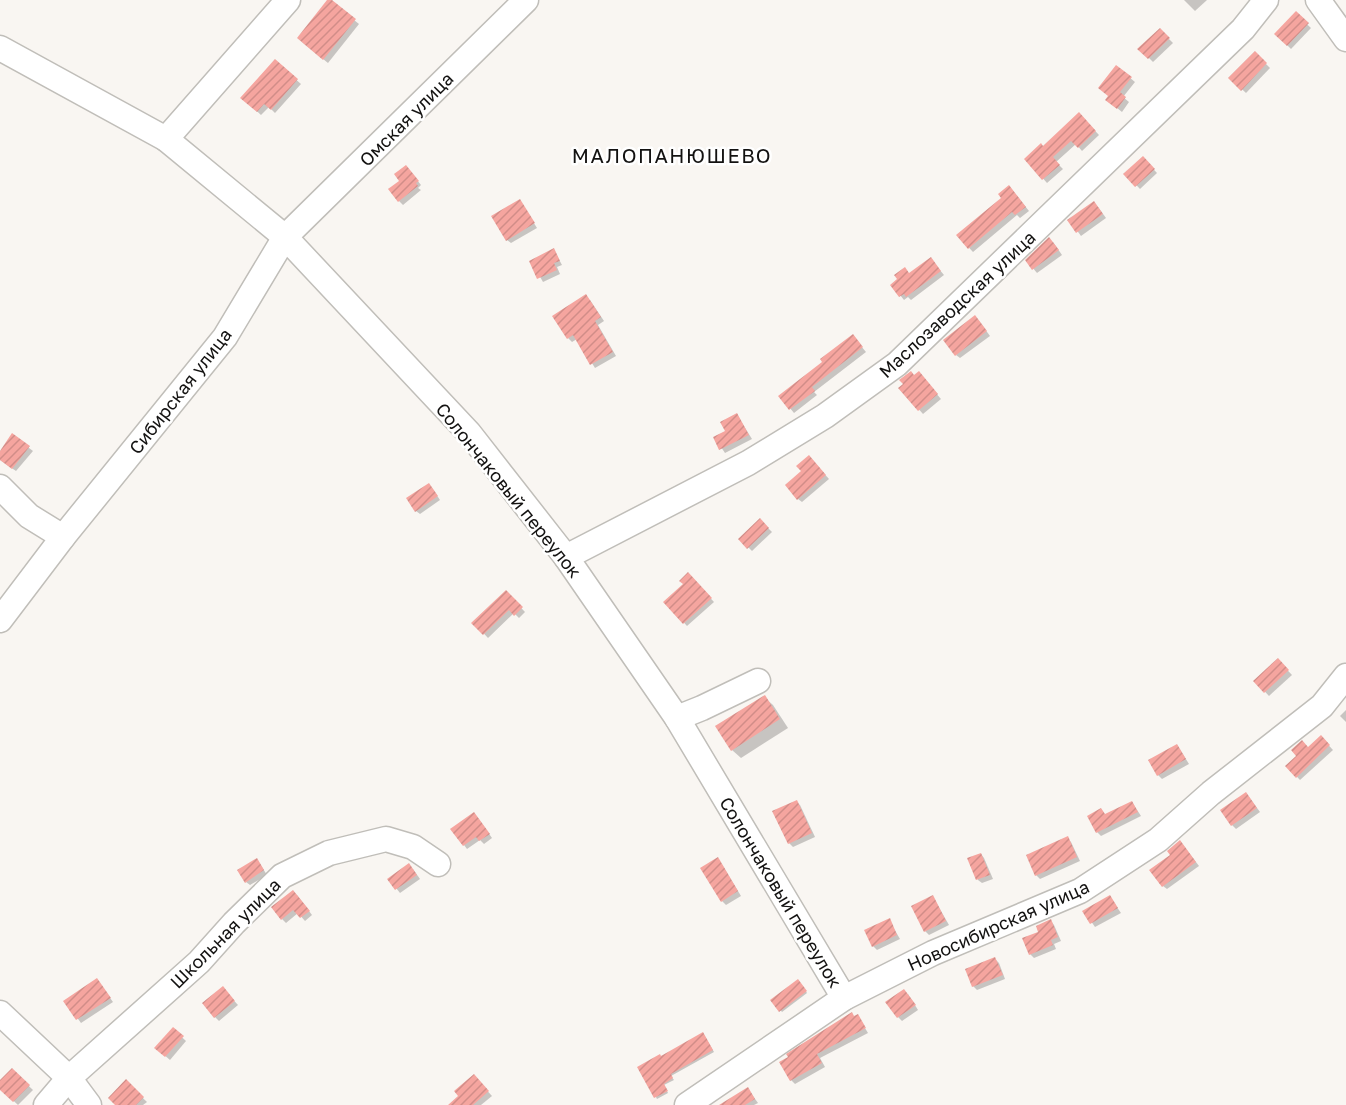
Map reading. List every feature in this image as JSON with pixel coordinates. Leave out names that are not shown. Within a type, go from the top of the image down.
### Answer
[{"type":"street","points":[[166,139],[288,0]]},
{"type":"street","name":"Омская улица","points":[[285,237],[526,0]]},
{"type":"street","name":"Маслозаводская улица","points":[[566,557],[748,463],[825,416],[897,364],[1234,37],[1266,0]]},
{"type":"street","points":[[1318,0],[1346,39]]},
{"type":"street","name":"Солончаковый переулок","points":[[0,48],[166,139],[285,237],[469,433],[566,557],[677,718],[844,998]]},
{"type":"street","name":"Сибирская улица","points":[[0,620],[63,537],[225,337],[285,237]]},
{"type":"street","points":[[0,487],[29,516],[63,537]]},
{"type":"street","name":"Новосибирская улица","points":[[687,1105],[844,998],[933,953],[1080,891],[1158,840],[1211,793],[1322,706],[1346,676]]},
{"type":"street","points":[[677,718],[758,681]]},
{"type":"street","name":"Школьная улица","points":[[46,1105],[69,1078],[199,962],[234,923],[282,876],[329,853],[386,839],[413,847],[438,864]]},
{"type":"street","points":[[0,1013],[69,1078],[89,1105]]},
{"type":"building","points":[[327,0],[332,0],[356,19],[323,60],[297,38]]},
{"type":"building","points":[[1296,11],[1309,23],[1287,46],[1274,34]]},
{"type":"building","points":[[1160,28],[1170,38],[1148,59],[1137,49]]},
{"type":"building","points":[[1255,51],[1267,63],[1241,91],[1228,78]]},
{"type":"building","points":[[275,59],[298,79],[271,110],[264,104],[257,112],[240,98]]},
{"type":"building","points":[[1116,65],[1132,77],[1120,92],[1126,97],[1117,109],[1105,100],[1108,96],[1098,88]]},
{"type":"building","points":[[1079,112],[1096,131],[1078,148],[1071,141],[1053,157],[1060,165],[1042,180],[1024,159],[1041,143],[1043,146]]},
{"type":"building","points":[[1143,156],[1155,169],[1135,187],[1123,174]]},
{"type":"building","points":[[406,165],[419,181],[416,183],[418,186],[398,202],[388,189],[399,181],[394,174]]},
{"type":"building","points":[[1009,185],[1026,207],[1015,215],[1012,212],[968,249],[956,235],[1001,198],[998,194]]},
{"type":"building","points":[[520,199],[535,223],[506,241],[491,216]]},
{"type":"building","points":[[1094,201],[1103,214],[1076,233],[1067,220]]},
{"type":"building","points":[[1049,237],[1059,250],[1032,270],[1025,260]]},
{"type":"building","points":[[554,248],[560,261],[554,263],[557,270],[537,279],[529,261]]},
{"type":"building","points":[[931,257],[941,271],[906,297],[904,294],[899,297],[890,285],[897,279],[894,275],[905,267],[909,273]]},
{"type":"building","points":[[586,294],[601,317],[595,321],[613,352],[590,365],[573,335],[567,339],[552,316]]},
{"type":"building","points":[[975,315],[987,331],[955,356],[943,340]]},
{"type":"building","points":[[853,334],[863,347],[812,387],[815,391],[789,410],[778,396],[822,362],[820,359]]},
{"type":"building","points":[[911,371],[914,375],[919,371],[938,394],[918,411],[898,388],[903,384],[899,380]]},
{"type":"building","points":[[737,413],[749,435],[719,450],[713,437],[725,431],[720,422]]},
{"type":"building","points":[[12,433],[30,446],[12,469],[0,460],[0,451]]},
{"type":"building","points":[[809,455],[826,475],[797,500],[785,485],[801,471],[796,466]]},
{"type":"building","points":[[429,483],[438,496],[415,512],[406,498]]},
{"type":"building","points":[[760,518],[769,528],[747,549],[738,539]]},
{"type":"building","points":[[688,572],[712,598],[683,624],[663,602],[683,584],[679,581]]},
{"type":"building","points":[[506,590],[523,607],[514,616],[509,610],[483,635],[471,623]]},
{"type":"building","points":[[1278,658],[1289,670],[1264,693],[1253,681]]},
{"type":"building","points":[[765,695],[780,719],[731,751],[715,726]]},
{"type":"building","points":[[1321,735],[1330,745],[1296,778],[1285,766],[1296,756],[1291,750],[1302,740],[1308,747]]},
{"type":"building","points":[[1177,744],[1186,759],[1157,776],[1148,760]]},
{"type":"building","points":[[1246,792],[1257,808],[1231,826],[1220,810]]},
{"type":"building","points":[[797,800],[812,833],[788,844],[772,811]]},
{"type":"building","points":[[1132,801],[1138,812],[1096,833],[1087,816],[1101,808],[1105,814]]},
{"type":"building","points":[[474,812],[490,834],[479,841],[476,837],[463,846],[450,829]]},
{"type":"building","points":[[1068,836],[1077,857],[1035,876],[1026,855]]},
{"type":"building","points":[[1180,840],[1196,862],[1162,887],[1149,870],[1170,855],[1167,851]]},
{"type":"building","points":[[981,853],[990,875],[976,880],[967,858]]},
{"type":"building","points":[[718,857],[738,891],[721,902],[700,868]]},
{"type":"building","points":[[257,858],[264,870],[245,883],[237,870]]},
{"type":"building","points":[[409,863],[417,875],[395,890],[387,879]]},
{"type":"building","points":[[293,890],[310,911],[300,918],[293,910],[281,920],[271,907]]},
{"type":"building","points":[[933,895],[946,921],[924,932],[911,906]]},
{"type":"building","points":[[1110,895],[1118,908],[1090,924],[1082,911]]},
{"type":"building","points":[[890,918],[897,935],[872,947],[864,930]]},
{"type":"building","points":[[1051,919],[1058,937],[1051,940],[1053,945],[1029,955],[1022,938],[1038,932],[1036,926]]},
{"type":"building","points":[[995,957],[1003,975],[972,987],[965,969]]},
{"type":"building","points":[[97,978],[111,998],[76,1020],[63,1001]]},
{"type":"building","points":[[798,979],[807,991],[779,1012],[770,1000]]},
{"type":"building","points":[[223,986],[235,1001],[214,1018],[202,1003]]},
{"type":"building","points":[[904,989],[916,1005],[897,1018],[885,1002]]},
{"type":"building","points":[[852,1012],[854,1016],[858,1014],[866,1028],[817,1054],[822,1063],[790,1081],[779,1062],[788,1057],[786,1054]]},
{"type":"building","points":[[173,1027],[184,1036],[165,1057],[154,1048]]},
{"type":"building","points":[[703,1032],[713,1050],[671,1074],[673,1078],[664,1084],[668,1091],[654,1098],[637,1067]]},
{"type":"building","points":[[12,1068],[30,1085],[13,1102],[0,1090],[0,1080]]},
{"type":"building","points":[[474,1074],[489,1091],[473,1105],[448,1105],[458,1096],[454,1091]]},
{"type":"building","points":[[126,1079],[144,1097],[136,1105],[115,1105],[108,1098]]},
{"type":"building","points":[[748,1087],[755,1099],[745,1105],[719,1105]]},
{"type":"district","name":"МАЛОПАНЮШЕВО","points":[[672,155]]}]
